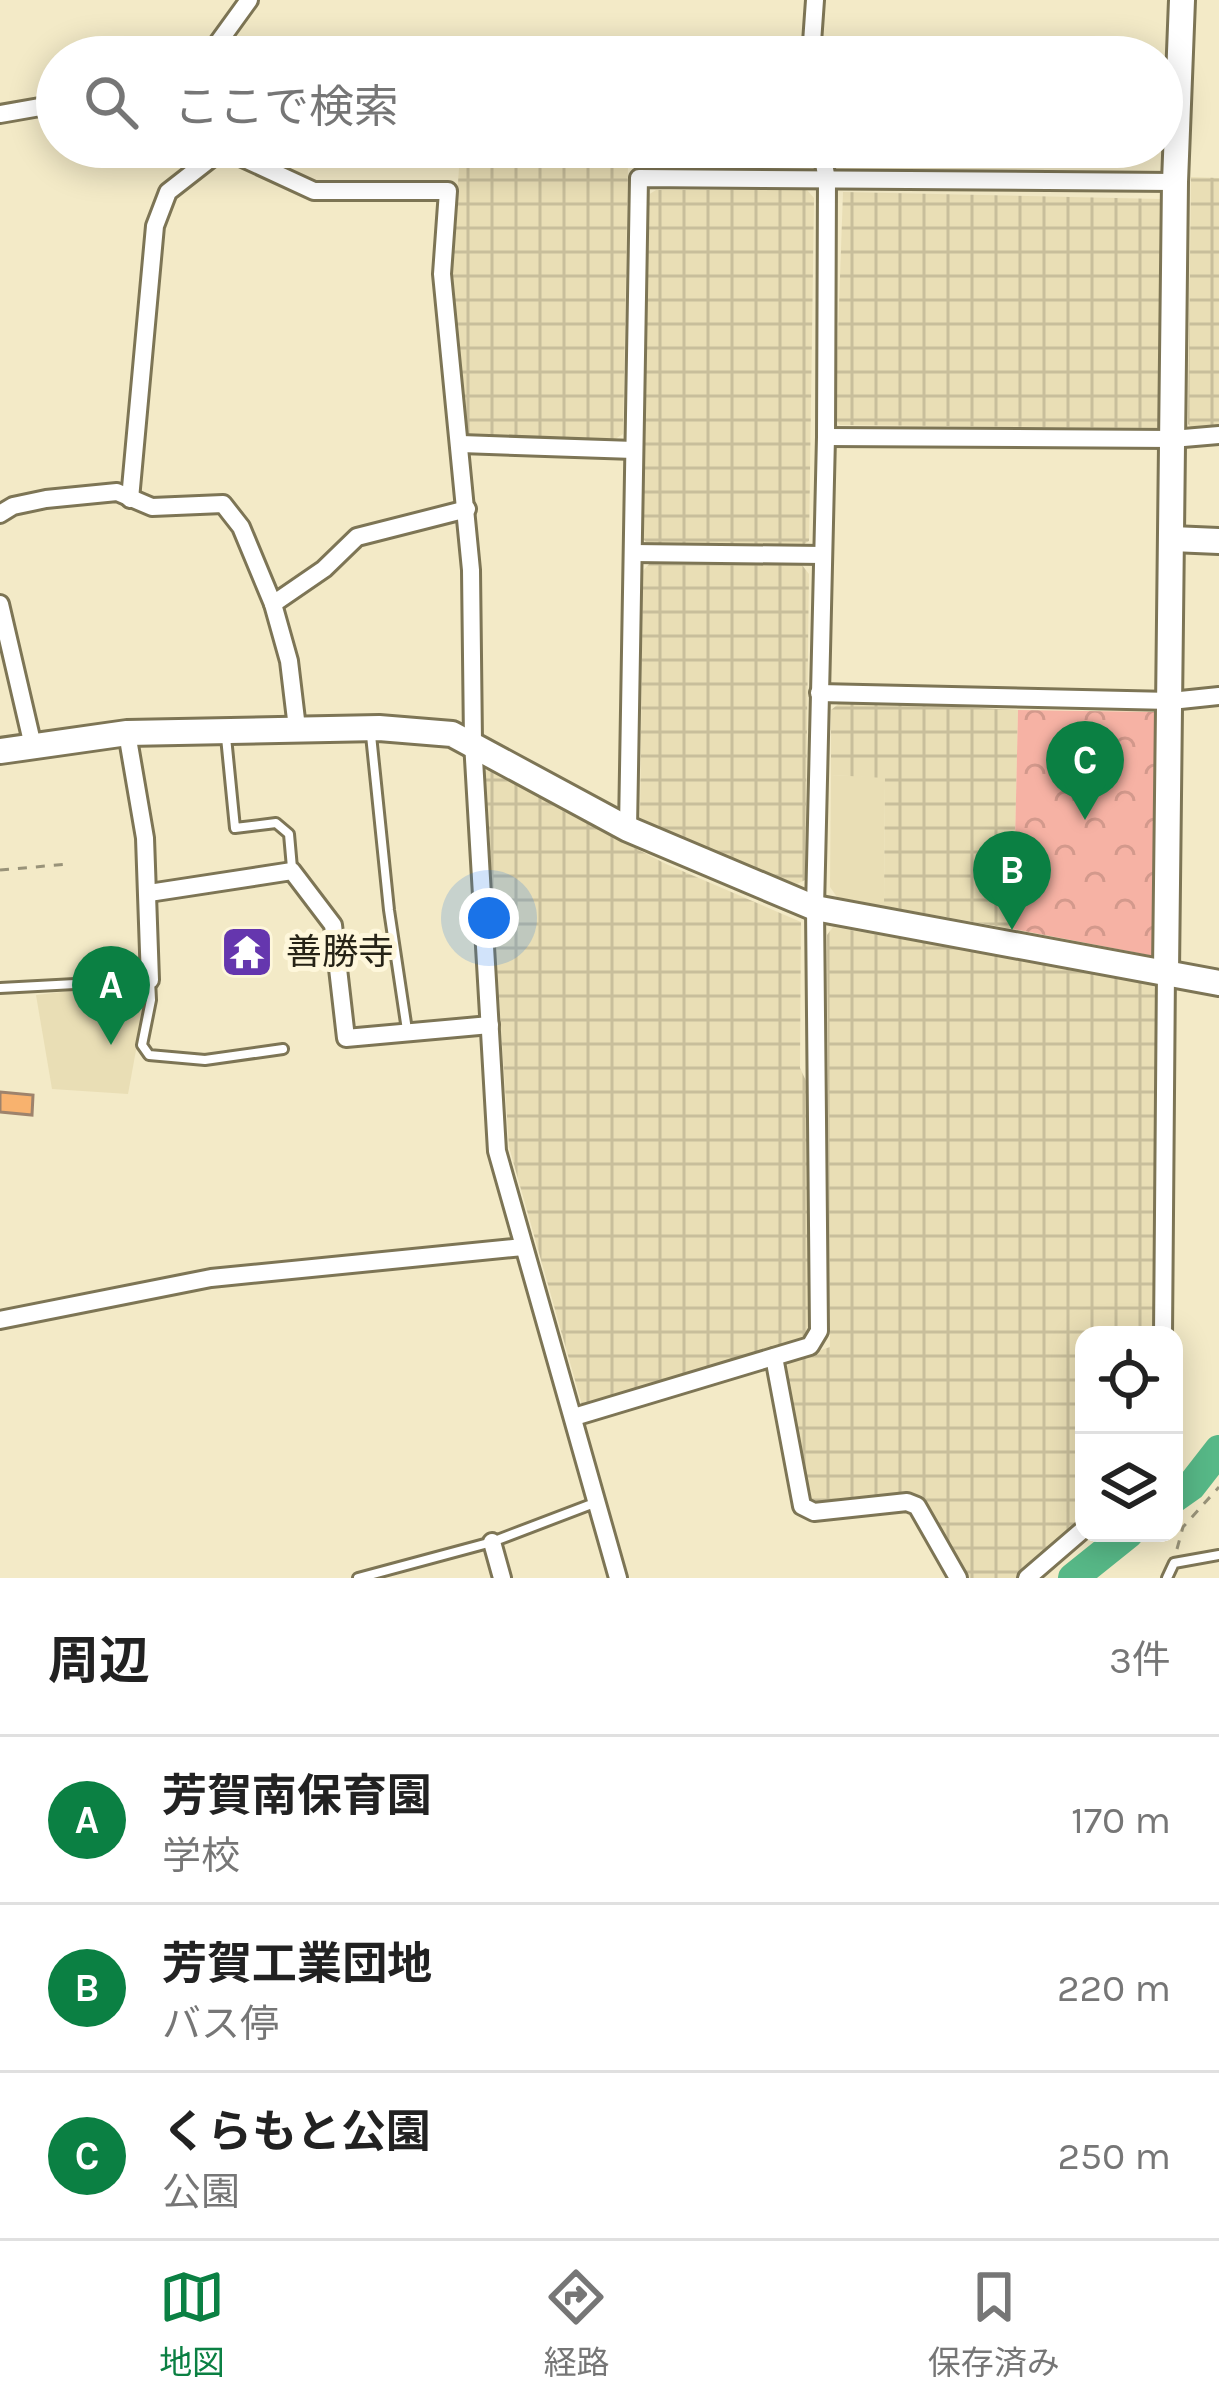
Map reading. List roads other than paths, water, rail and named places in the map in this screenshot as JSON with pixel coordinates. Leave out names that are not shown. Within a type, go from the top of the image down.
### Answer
[{"type":"street","points":[[223,36],[249,0]]},
{"type":"street","points":[[812,36],[815,0]]},
{"type":"street","points":[[1181,36],[1182,0]]},
{"type":"street","points":[[0,114],[36,108]]},
{"type":"street","points":[[130,499],[155,226],[168,192],[198,168]]},
{"type":"street","points":[[266,168],[314,190],[448,191],[442,274],[466,509],[473,742],[497,1151],[618,1578]]},
{"type":"street","points":[[574,1417],[810,1346],[819,1331],[815,908],[826,437],[824,168]]},
{"type":"street","points":[[1163,1326],[1176,168]]},
{"type":"street","points":[[628,829],[639,178],[1175,182]]},
{"type":"street","points":[[826,437],[1172,439],[1219,435]]},
{"type":"street","points":[[461,445],[634,450]]},
{"type":"street","points":[[0,514],[46,499],[117,492],[152,507],[223,504],[241,527],[273,604],[289,662],[297,728]]},
{"type":"street","points":[[273,604],[323,569],[357,537],[466,509]]},
{"type":"street","points":[[1172,539],[1219,541]]},
{"type":"street","points":[[633,553],[823,555]]},
{"type":"street","points":[[0,604],[33,746]]},
{"type":"street","points":[[819,693],[1171,701],[1219,696]]},
{"type":"street","points":[[0,751],[127,733],[420,729],[473,742],[628,829],[815,908],[1219,982]]},
{"type":"street","points":[[127,733],[146,838],[150,980]]},
{"type":"street","points":[[149,893],[292,871],[333,925],[346,1038],[490,1025]]},
{"type":"street","points":[[0,1320],[211,1278],[523,1246]]},
{"type":"street","points":[[774,1358],[802,1506],[814,1512],[907,1502],[917,1506],[958,1578]]},
{"type":"street","points":[[1028,1578],[1075,1537]]},
{"type":"street","points":[[492,1542],[502,1578]]},
{"type":"lane","points":[[370,728],[389,910],[408,1033]]},
{"type":"lane","points":[[225,729],[235,828],[276,824],[289,834],[292,871]]},
{"type":"lane","points":[[0,988],[150,980],[142,1045],[149,1055],[205,1060],[283,1049]]},
{"type":"lane","points":[[358,1578],[492,1542],[598,1502]]},
{"type":"lane","points":[[1167,1578],[1174,1563],[1219,1555]]},
{"type":"waterway","points":[[1183,1492],[1219,1450]]},
{"type":"waterway","points":[[1073,1578],[1118,1542]]},
{"type":"place","name":"くらもと公園","points":[[1085,820]]},
{"type":"place","name":"芳賀工業団地","points":[[1012,930]]},
{"type":"place","name":"善勝寺","points":[[247,952]]},
{"type":"place","name":"芳賀南保育園","points":[[111,1045]]}]
